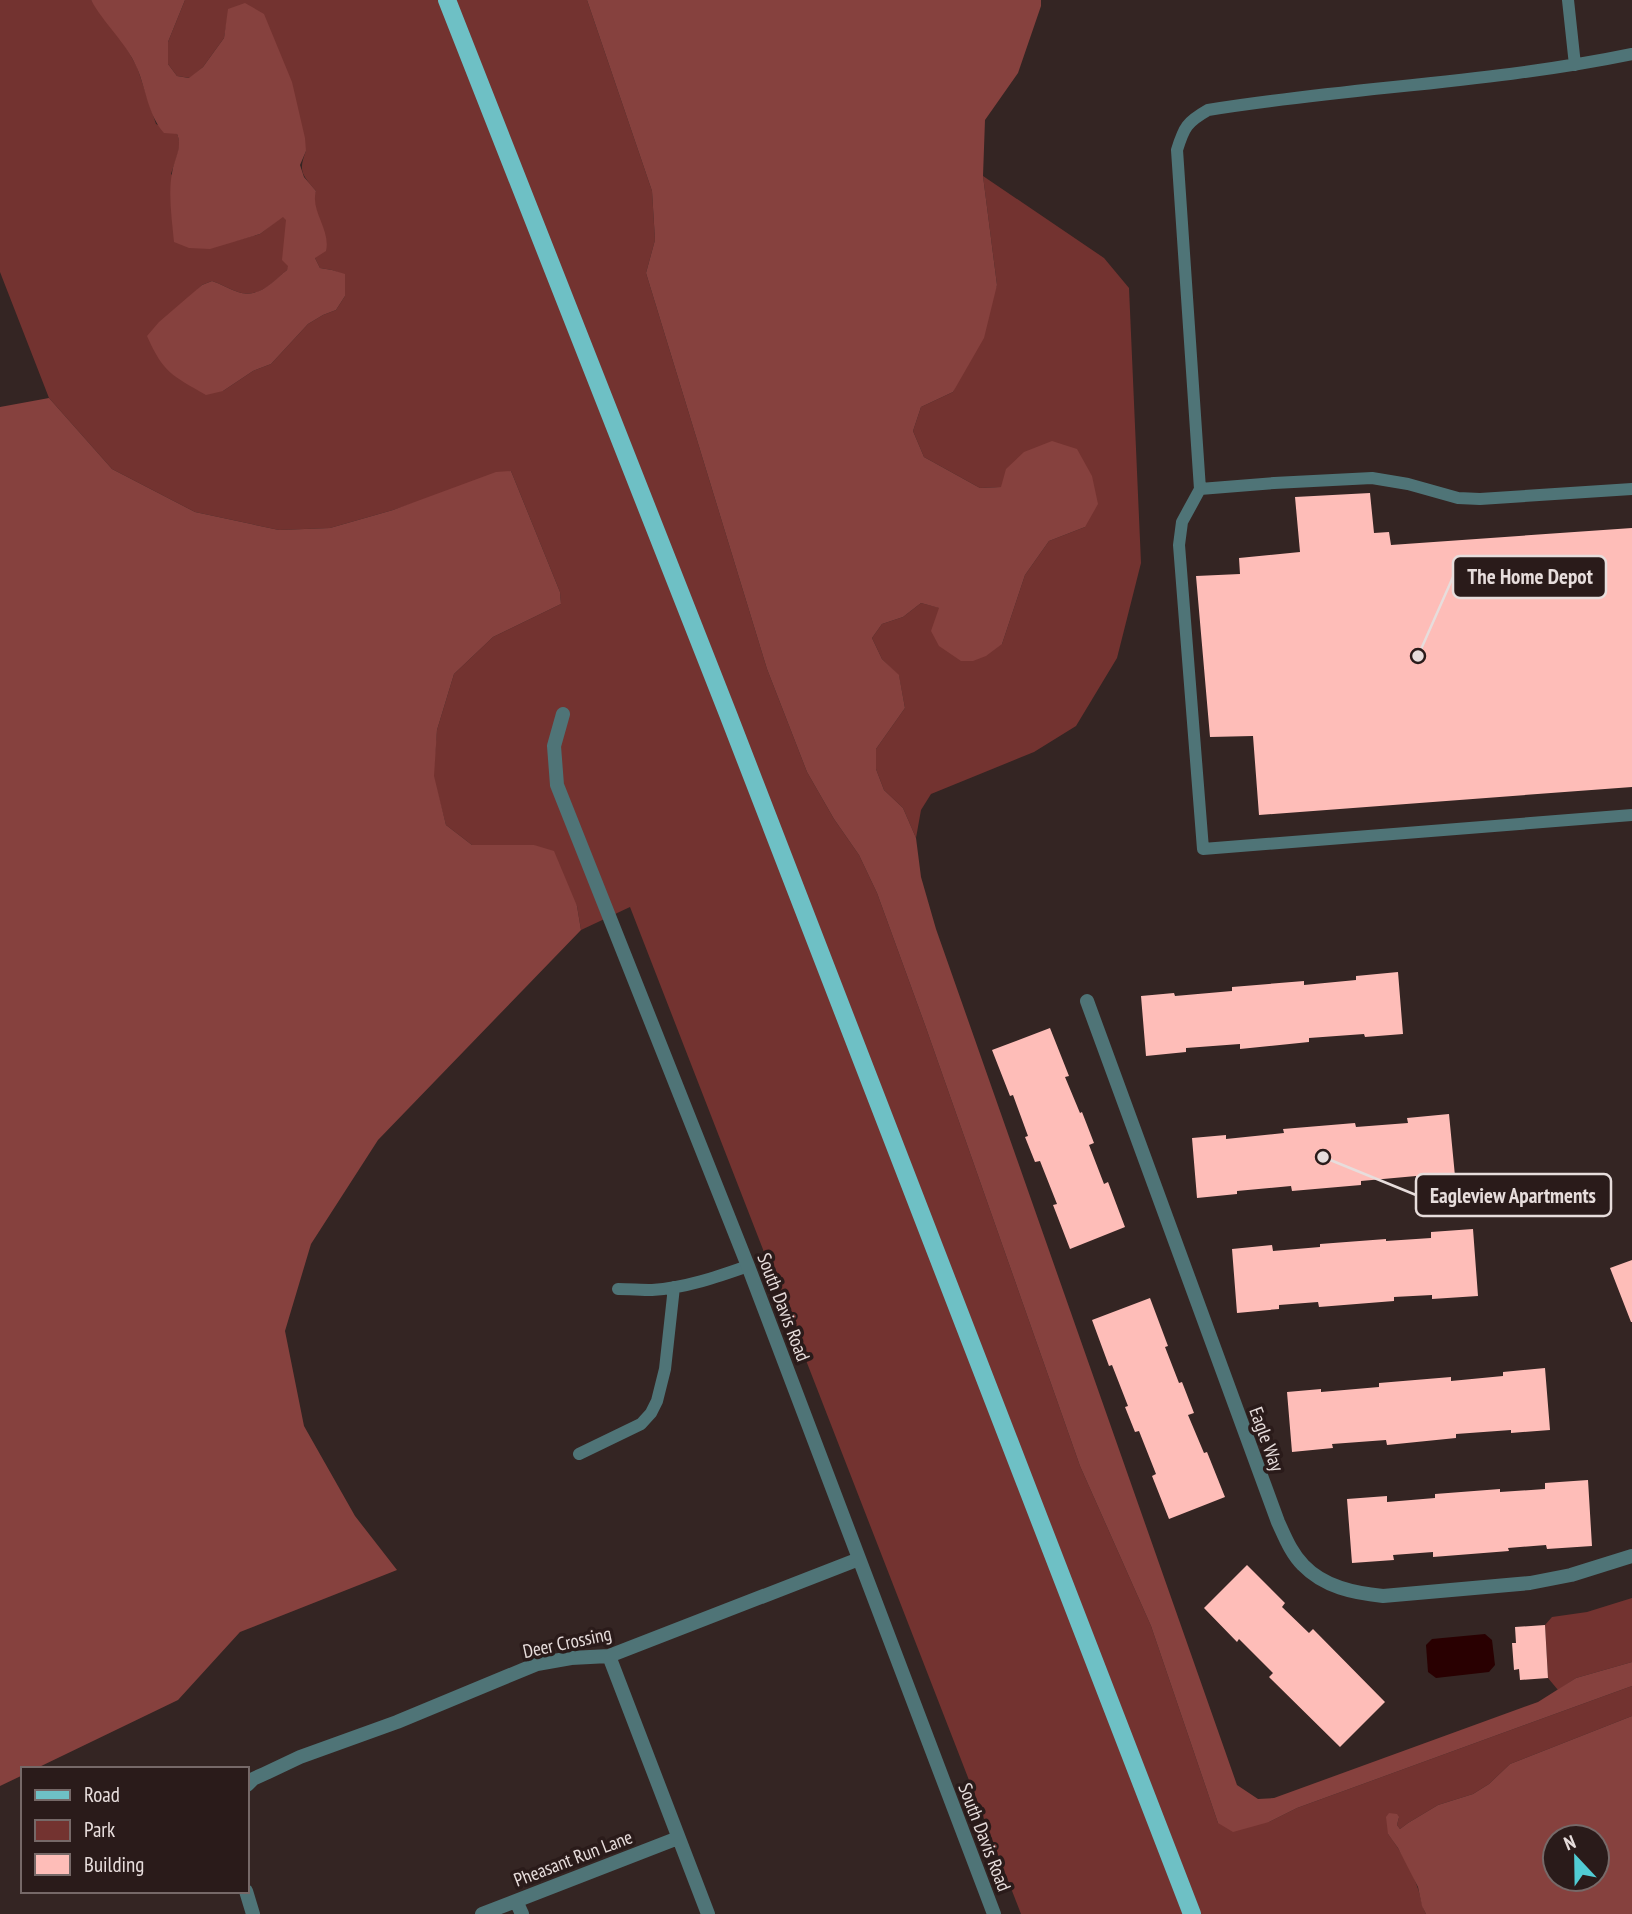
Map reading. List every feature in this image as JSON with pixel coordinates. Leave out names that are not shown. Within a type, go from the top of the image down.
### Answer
[{"type":"main road","points":[[447,0],[728,714],[1192,1914]]},
{"type":"street","name":"South Davis Road","points":[[563,714],[554,746],[557,785],[748,1266],[994,1914]]},
{"type":"street","name":"Eagle Way","points":[[1087,1001],[1278,1522],[1302,1565],[1334,1586],[1364,1594],[1383,1595],[1530,1583],[1571,1576],[1632,1556]]},
{"type":"street","name":"Deer Crossing","points":[[248,1785],[253,1779],[300,1757],[397,1723],[537,1664],[571,1658],[609,1656],[859,1559]]},
{"type":"street","points":[[609,1656],[708,1914]]},
{"type":"street","name":"Pheasant Run Lane","points":[[482,1914],[519,1907],[678,1838]]},
{"type":"street","points":[[247,1893],[253,1914]]},
{"type":"lane","points":[[1568,0],[1575,65]]},
{"type":"lane","points":[[1632,54],[1514,75],[1208,110],[1193,118],[1183,129],[1177,150],[1200,489],[1182,522],[1179,545],[1202,849],[1632,815]]},
{"type":"lane","points":[[1200,489],[1372,478],[1399,482],[1458,498],[1480,499],[1632,489]]},
{"type":"lane","points":[[618,1289],[652,1290],[674,1287],[707,1280],[748,1266]]},
{"type":"lane","points":[[579,1454],[641,1424],[651,1413],[665,1369],[674,1287]]},
{"type":"green space","points":[[0,0],[91,0],[123,42],[137,67],[156,124],[177,134],[179,149],[171,174],[235,241],[260,234],[283,216],[286,219],[289,266],[271,284],[246,294],[212,281],[202,285],[183,303],[223,391],[253,371],[271,364],[308,324],[336,310],[345,296],[345,275],[320,268],[315,258],[313,199],[316,191],[307,181],[302,168],[306,151],[229,9],[224,38],[203,67],[190,78],[177,76],[168,64],[168,42],[185,0],[440,0],[695,647],[1186,1914],[1021,1914],[630,907],[581,930],[577,906],[534,845],[472,845],[446,825],[433,776],[437,730],[454,674],[493,637],[561,604],[560,592],[511,471],[330,528],[279,530],[195,512],[112,469],[49,398],[0,272]]},
{"type":"green space","points":[[455,0],[587,0],[652,191],[655,240],[646,273],[767,669],[807,772],[859,855],[877,893],[1080,1466],[1151,1626],[1218,1823],[1269,1822],[1297,1808],[1632,1686],[1632,1716],[1510,1764],[1489,1784],[1473,1794],[1438,1805],[1400,1829],[1397,1825],[1399,1817],[1388,1834],[1412,1873],[1426,1914],[1198,1914]]},
{"type":"green space","points":[[983,176],[1104,258],[1129,288],[1141,563],[1117,658],[1076,726],[1034,752],[931,794],[921,810],[916,838],[903,808],[884,790],[876,769],[876,749],[905,708],[899,676],[882,659],[872,638],[882,624],[903,617],[921,603],[940,608],[1002,644],[1025,575],[1049,541],[1085,527],[1001,487],[980,488],[924,457],[913,431],[921,407],[953,392],[997,285]]},
{"type":"green space","points":[[1632,1598],[1632,1662],[1576,1678],[1558,1690],[1548,1678],[1545,1625],[1552,1617],[1587,1612]]},
{"type":"shaded area","points":[[91,0],[185,0],[168,42],[168,64],[177,76],[189,78],[203,67],[224,38],[228,9],[245,3],[264,14],[292,82],[305,138],[306,151],[300,165],[304,177],[316,191],[316,206],[327,243],[326,251],[315,258],[320,268],[345,274],[345,296],[336,310],[308,324],[271,364],[253,371],[223,391],[206,395],[177,378],[164,366],[147,336],[159,322],[202,285],[212,281],[238,292],[252,293],[265,288],[287,270],[288,266],[282,260],[286,220],[283,217],[260,234],[210,249],[189,248],[174,242],[170,190],[179,139],[177,134],[164,133],[159,126],[132,59]]},
{"type":"shaded area","points":[[587,0],[1041,0],[1018,73],[985,120],[983,176],[997,285],[984,338],[953,392],[921,407],[913,431],[924,457],[980,488],[1001,487],[1006,469],[1024,452],[1052,441],[1077,449],[1092,476],[1098,504],[1085,527],[1049,541],[1025,575],[1002,644],[986,656],[973,661],[961,661],[939,646],[931,631],[939,608],[921,603],[903,617],[882,624],[872,638],[882,659],[899,675],[905,708],[876,749],[876,769],[884,790],[903,808],[916,838],[921,877],[936,929],[1237,1785],[1258,1799],[1274,1798],[1538,1702],[1576,1678],[1632,1662],[1632,1686],[1297,1808],[1269,1822],[1233,1832],[1218,1823],[1151,1626],[1080,1466],[877,893],[859,855],[807,772],[767,669],[646,273],[655,240],[652,191]]},
{"type":"shaded area","points":[[49,398],[112,469],[195,512],[279,530],[330,528],[393,510],[496,472],[511,471],[560,592],[561,604],[493,637],[454,674],[437,730],[434,776],[446,825],[472,845],[534,845],[554,851],[577,906],[581,930],[378,1140],[311,1244],[285,1331],[304,1426],[355,1516],[397,1570],[240,1632],[178,1700],[39,1767],[21,1767],[21,1776],[0,1786],[0,407]]},
{"type":"shaded area","points":[[1485,1634],[1492,1640],[1495,1665],[1489,1672],[1436,1678],[1428,1672],[1426,1645],[1432,1639]]},
{"type":"shaded area","points":[[1632,1716],[1632,1914],[1426,1914],[1418,1887],[1388,1834],[1386,1817],[1389,1813],[1397,1814],[1397,1825],[1400,1829],[1438,1805],[1473,1794],[1489,1784],[1510,1764]]},
{"type":"building","points":[[1370,493],[1374,533],[1389,532],[1391,545],[1632,528],[1632,787],[1259,815],[1253,736],[1210,737],[1196,576],[1240,574],[1239,558],[1300,552],[1295,497]]},
{"type":"building","points":[[1398,972],[1403,1034],[1309,1038],[1309,1042],[1240,1049],[1240,1044],[1186,1048],[1186,1052],[1146,1056],[1141,996],[1232,991],[1232,987],[1304,981],[1304,985],[1356,980],[1356,976]]},
{"type":"building","points":[[1050,1028],[1069,1076],[1065,1077],[1094,1143],[1089,1145],[1104,1184],[1108,1182],[1125,1227],[1070,1249],[1053,1205],[1057,1204],[1040,1161],[1035,1162],[1013,1095],[1010,1096],[992,1050]]},
{"type":"building","points":[[1449,1114],[1455,1176],[1361,1181],[1361,1185],[1292,1191],[1291,1186],[1197,1198],[1192,1138],[1226,1135],[1226,1139],[1284,1133],[1283,1129],[1355,1123],[1356,1127],[1408,1123],[1407,1118]]},
{"type":"building","points":[[1473,1229],[1478,1296],[1432,1299],[1432,1295],[1394,1297],[1394,1301],[1319,1307],[1318,1302],[1279,1305],[1279,1309],[1237,1313],[1232,1249],[1272,1245],[1273,1251],[1320,1247],[1320,1244],[1431,1238],[1431,1232]]},
{"type":"building","points":[[1632,1260],[1632,1322],[1631,1322],[1610,1268]]},
{"type":"building","points":[[1150,1298],[1168,1346],[1165,1347],[1194,1413],[1188,1415],[1204,1453],[1207,1452],[1225,1497],[1169,1519],[1152,1476],[1156,1474],[1139,1431],[1135,1432],[1125,1407],[1128,1406],[1092,1320]]},
{"type":"building","points":[[1545,1368],[1550,1430],[1456,1434],[1456,1438],[1387,1445],[1386,1440],[1332,1444],[1333,1448],[1292,1452],[1287,1392],[1379,1387],[1379,1383],[1451,1377],[1451,1381],[1503,1376],[1503,1372]]},
{"type":"building","points":[[1588,1480],[1592,1546],[1547,1549],[1546,1545],[1433,1557],[1433,1552],[1393,1555],[1394,1560],[1352,1563],[1347,1499],[1387,1496],[1387,1502],[1435,1498],[1435,1494],[1545,1489],[1545,1483]]},
{"type":"building","points":[[1247,1565],[1285,1603],[1282,1607],[1309,1633],[1313,1629],[1385,1702],[1340,1747],[1269,1677],[1273,1673],[1239,1639],[1237,1642],[1204,1608]]},
{"type":"building","points":[[1545,1625],[1548,1678],[1520,1680],[1519,1669],[1514,1670],[1512,1643],[1516,1643],[1515,1627]]},
{"type":"place","name":"The Home Depot","points":[[1418,656]]},
{"type":"place","name":"Eagleview Apartments","points":[[1323,1157]]}]
